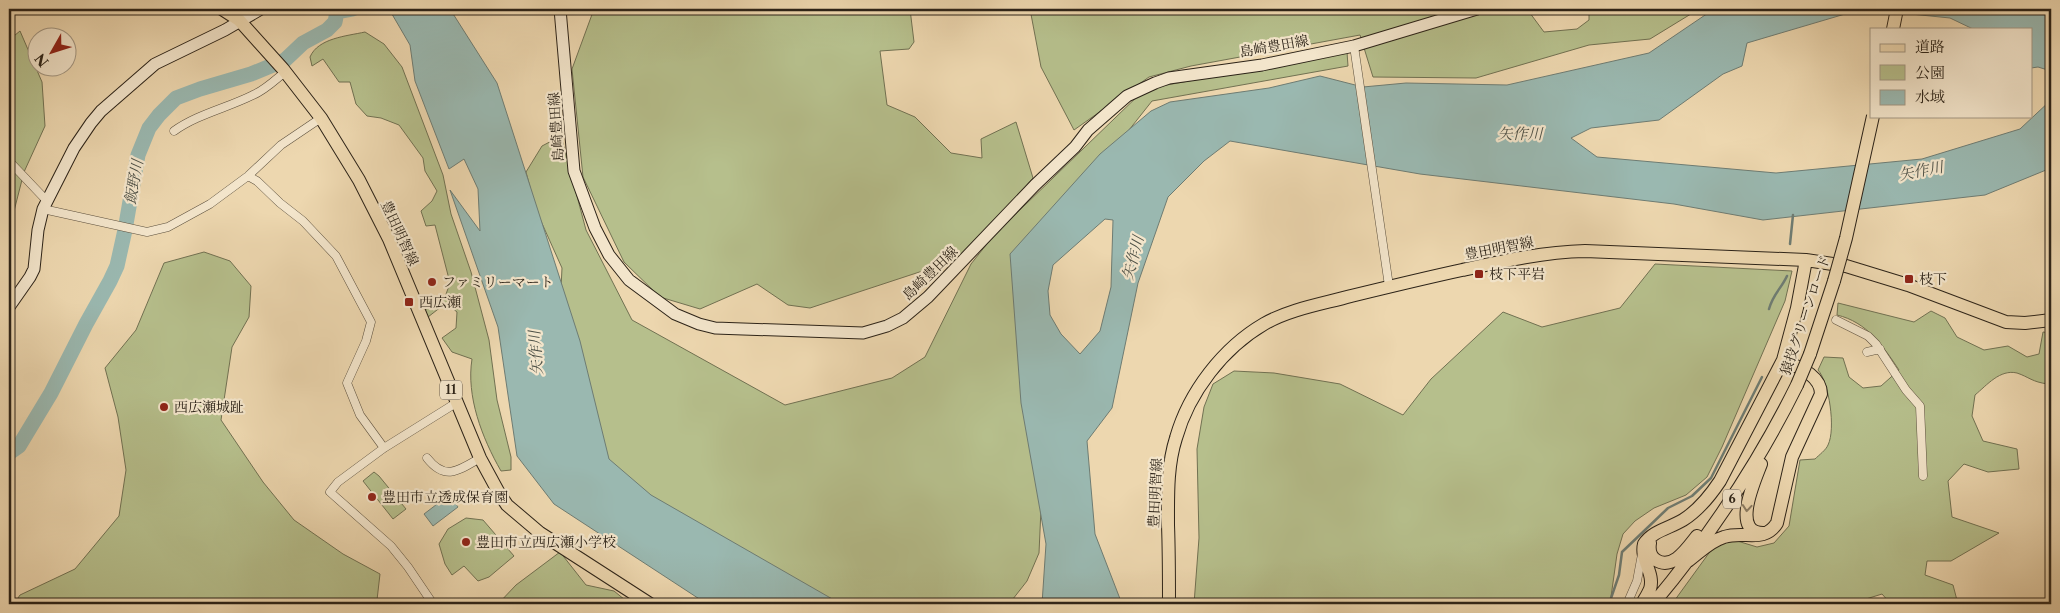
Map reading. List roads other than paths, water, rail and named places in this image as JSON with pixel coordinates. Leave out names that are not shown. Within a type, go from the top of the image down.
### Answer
[{"type":"main road","name":"豊田明智線","points":[[222,9],[240,20],[284,70],[321,118],[358,180],[389,239],[480,458],[507,505],[540,533],[650,604]]},
{"type":"main road","points":[[9,307],[34,269],[38,230],[45,205],[74,148],[102,111],[155,64],[225,30],[261,9]]},
{"type":"main road","name":"島崎豊田線","points":[[560,9],[574,172],[595,228],[609,255],[629,280],[675,314],[699,324],[715,328],[863,333],[887,326],[903,318],[928,297],[1035,185],[1075,147],[1088,130],[1127,96],[1169,78],[1354,51],[1477,9]]},
{"type":"main road","points":[[1893,28],[1897,9]]},
{"type":"main road","name":"猿投グリーンロード","points":[[1653,604],[1714,527],[1756,462],[1797,385],[1810,354],[1834,281],[1846,238],[1873,118]]},
{"type":"main road","name":"豊田明智線","points":[[1169,604],[1168,485],[1171,457],[1180,425],[1194,396],[1210,372],[1238,343],[1265,324],[1302,309],[1389,286],[1554,252],[1585,251],[1806,260],[1846,266],[1908,285],[2006,322],[2026,323],[2051,320]]},
{"type":"main road","points":[[1642,604],[1650,589],[1650,572],[1643,550],[1647,539],[1692,513],[1715,490],[1783,360],[1797,308],[1806,260]]},
{"type":"main road","points":[[1688,561],[1721,537],[1735,534],[1758,536],[1769,532],[1777,523],[1792,457],[1821,394],[1819,384],[1812,375],[1783,360]]},
{"type":"main road","points":[[1769,532],[1759,533],[1752,529],[1747,519],[1746,511],[1751,490],[1775,429]]},
{"type":"main road","points":[[1662,530],[1652,539],[1650,549],[1657,561],[1667,563],[1677,558],[1691,544],[1756,462]]},
{"type":"street","points":[[1354,51],[1378,223],[1389,286]]},
{"type":"street","points":[[174,131],[182,125],[219,108],[254,95],[284,70]]},
{"type":"street","points":[[9,161],[45,205],[110,225],[147,232],[168,227],[210,204],[248,176],[281,145],[321,118]]},
{"type":"street","points":[[248,176],[257,181],[280,203],[303,221],[336,256],[371,322],[366,341],[347,383],[360,415],[384,448]]},
{"type":"street","points":[[1836,320],[1868,336],[1880,349],[1906,390],[1920,406],[1923,476]]},
{"type":"street","points":[[1866,352],[1880,349]]},
{"type":"street","points":[[433,604],[408,567],[390,546],[330,492],[338,482],[384,448],[456,403]]},
{"type":"street","points":[[427,458],[440,471],[449,473],[460,470],[480,458]]},
{"type":"street","points":[[1627,604],[1637,581],[1643,550]]},
{"type":"water","name":"矢作川","points":[[389,9],[450,9],[497,83],[580,341],[609,459],[651,495],[841,604],[707,604],[554,504],[517,456],[498,327],[450,190],[480,231],[478,189],[464,159],[449,169],[415,81],[410,45]]},
{"type":"water","name":"矢作川","points":[[1714,9],[1862,9],[1747,43],[1742,66],[1723,74],[1659,120],[1591,128],[1571,138],[1597,157],[1776,173],[1922,159],[2020,129],[2051,100],[2051,168],[1985,195],[1763,220],[1674,204],[1420,174],[1230,141],[1204,161],[1168,197],[1138,283],[1112,408],[1087,441],[1095,534],[1122,604],[1042,604],[1046,544],[1021,403],[1010,254],[1100,154],[1151,111],[1170,102],[1269,88],[1320,76],[1363,87],[1406,83],[1507,85],[1649,53]],"holes":[[[1105,219],[1113,220],[1111,287],[1100,331],[1080,354],[1061,334],[1050,315],[1048,291],[1053,265]]]},
{"type":"water","points":[[1862,9],[2051,9],[2051,71],[2038,67],[2032,68],[2032,28],[1971,28],[1950,18]]},
{"type":"water","points":[[449,495],[458,507],[433,526],[424,514]]},
{"type":"waterway","name":"飯野川","points":[[9,453],[19,446],[51,393],[117,266],[138,155],[149,128],[159,115],[176,98],[251,74],[285,60],[303,43],[327,30],[335,22],[337,12],[353,9]]},
{"type":"waterway","points":[[1790,244],[1793,215]]},
{"type":"waterway","points":[[1769,309],[1787,276]]},
{"type":"waterway","points":[[1609,604],[1619,575],[1622,552],[1668,508],[1692,496],[1711,478],[1762,377]]},
{"type":"place","name":"枝下平岩","points":[[1479,274]]},
{"type":"place","name":"枝下","points":[[1909,279]]},
{"type":"place","name":"ファミリーマート","points":[[432,282]]},
{"type":"place","name":"西広瀬","points":[[409,302]]},
{"type":"place","name":"西広瀬城趾","points":[[164,407]]},
{"type":"place","name":"豊田市立透成保育園","points":[[372,497]]},
{"type":"place","name":"豊田市立西広瀬小学校","points":[[466,542]]}]
